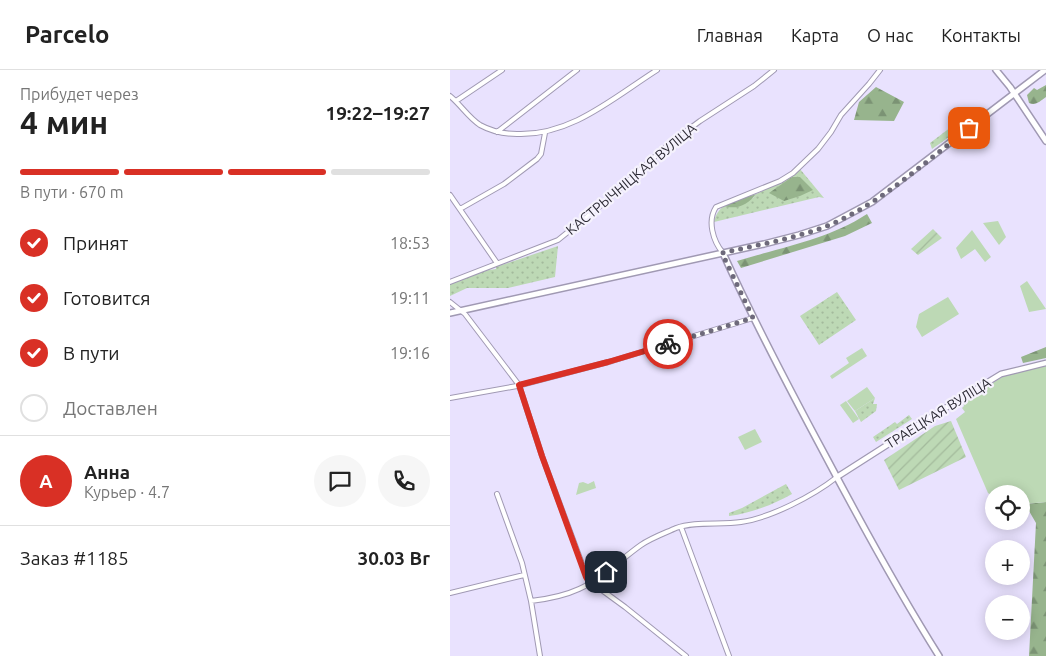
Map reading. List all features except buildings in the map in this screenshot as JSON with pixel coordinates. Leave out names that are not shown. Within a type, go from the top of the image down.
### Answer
[{"type":"main road","points":[[996,70],[1046,141]]},
{"type":"main road","points":[[450,313],[804,234],[836,222],[866,206],[1045,70]]},
{"type":"main road","points":[[722,253],[753,318],[837,477],[901,595],[939,656]]},
{"type":"street","points":[[456,101],[502,70]]},
{"type":"street","points":[[497,132],[577,70]]},
{"type":"street","points":[[450,96],[479,124],[497,132],[524,135],[545,133],[580,119],[657,70]]},
{"type":"street","name":"КАСТРЫЧНІЦКАЯ ВУЛІЦА","points":[[450,282],[558,240],[599,208],[669,144],[700,121],[754,86],[774,70]]},
{"type":"street","points":[[722,253],[717,246],[712,226],[712,217],[716,207],[780,181],[793,173],[818,149],[831,132],[840,115],[880,70]]},
{"type":"street","points":[[460,209],[504,184],[538,159],[541,154],[545,133]]},
{"type":"street","points":[[450,194],[496,263]]},
{"type":"street","points":[[450,302],[465,314],[519,385],[551,481],[589,582],[624,606],[686,656]]},
{"type":"street","points":[[450,398],[519,385],[612,361],[753,318]]},
{"type":"street","name":"ТРАЕЦКАЯ ВУЛІЦА","points":[[837,477],[1001,374],[1046,363]]},
{"type":"street","points":[[531,601],[560,596],[580,588],[642,544],[681,527],[741,522],[761,517],[783,509],[830,483],[837,477]]},
{"type":"street","points":[[496,494],[518,549],[531,601],[540,656]]},
{"type":"street","points":[[681,527],[729,656]]},
{"type":"street","points":[[450,593],[524,575]]},
{"type":"green space","points":[[1046,85],[1046,97],[1036,103],[1029,103],[1027,95],[1034,88],[1037,90]]},
{"type":"green space","points":[[876,87],[904,102],[894,121],[854,120],[859,102]]},
{"type":"green space","points":[[959,121],[958,127],[952,134],[932,149],[930,143]]},
{"type":"green space","points":[[800,169],[824,198],[819,197],[714,222],[716,215],[724,206],[753,198],[756,194],[783,181]]},
{"type":"green space","points":[[792,177],[800,177],[813,190],[784,201],[769,193]]},
{"type":"green space","points":[[756,194],[741,206],[727,207],[722,205]]},
{"type":"green space","points":[[867,214],[872,223],[845,236],[741,268],[737,261],[820,237]]},
{"type":"green space","points":[[998,221],[1006,237],[999,245],[983,223]]},
{"type":"green space","points":[[933,229],[942,238],[918,255],[911,249]]},
{"type":"green space","points":[[972,230],[991,257],[985,262],[975,249],[961,259],[956,248]]},
{"type":"green space","points":[[558,246],[555,277],[508,288],[467,288],[450,296],[450,284],[476,272],[496,269],[496,267]]},
{"type":"green space","points":[[1027,281],[1046,309],[1029,312],[1020,286]]},
{"type":"green space","points":[[837,292],[856,320],[819,345],[800,316]]},
{"type":"green space","points":[[948,297],[959,314],[922,337],[916,327],[919,314]]},
{"type":"green space","points":[[1046,347],[1046,358],[1023,363],[1021,357]]},
{"type":"green space","points":[[862,348],[867,356],[832,379],[830,376],[849,363],[846,358]]},
{"type":"green space","points":[[1046,366],[1046,502],[1030,504],[1030,485],[985,486],[956,419],[965,412],[962,408],[964,406],[963,401],[1009,373]]},
{"type":"green space","points":[[867,387],[875,398],[855,411],[847,401]]},
{"type":"green space","points":[[875,398],[873,404],[877,404],[876,411],[861,422],[855,411]]},
{"type":"green space","points":[[846,401],[859,419],[853,423],[840,405]]},
{"type":"green space","points":[[909,415],[912,419],[876,442],[873,437]]},
{"type":"green space","points":[[951,421],[966,457],[899,490],[884,460],[935,426]]},
{"type":"green space","points":[[755,429],[762,442],[745,450],[738,437]]},
{"type":"green space","points":[[594,481],[596,488],[576,495],[579,483],[588,484]]},
{"type":"green space","points":[[786,484],[792,494],[762,508],[729,516],[729,513]]},
{"type":"green space","points":[[1046,502],[1046,656],[1029,656],[1036,523],[1030,513],[1030,504]]},
{"type":"way so far","points":[[668,344],[753,318],[722,253],[799,235],[845,218],[872,202],[969,128]]},
{"type":"route","points":[[606,572],[589,582],[586,577],[542,456],[519,385],[668,344]]}]
